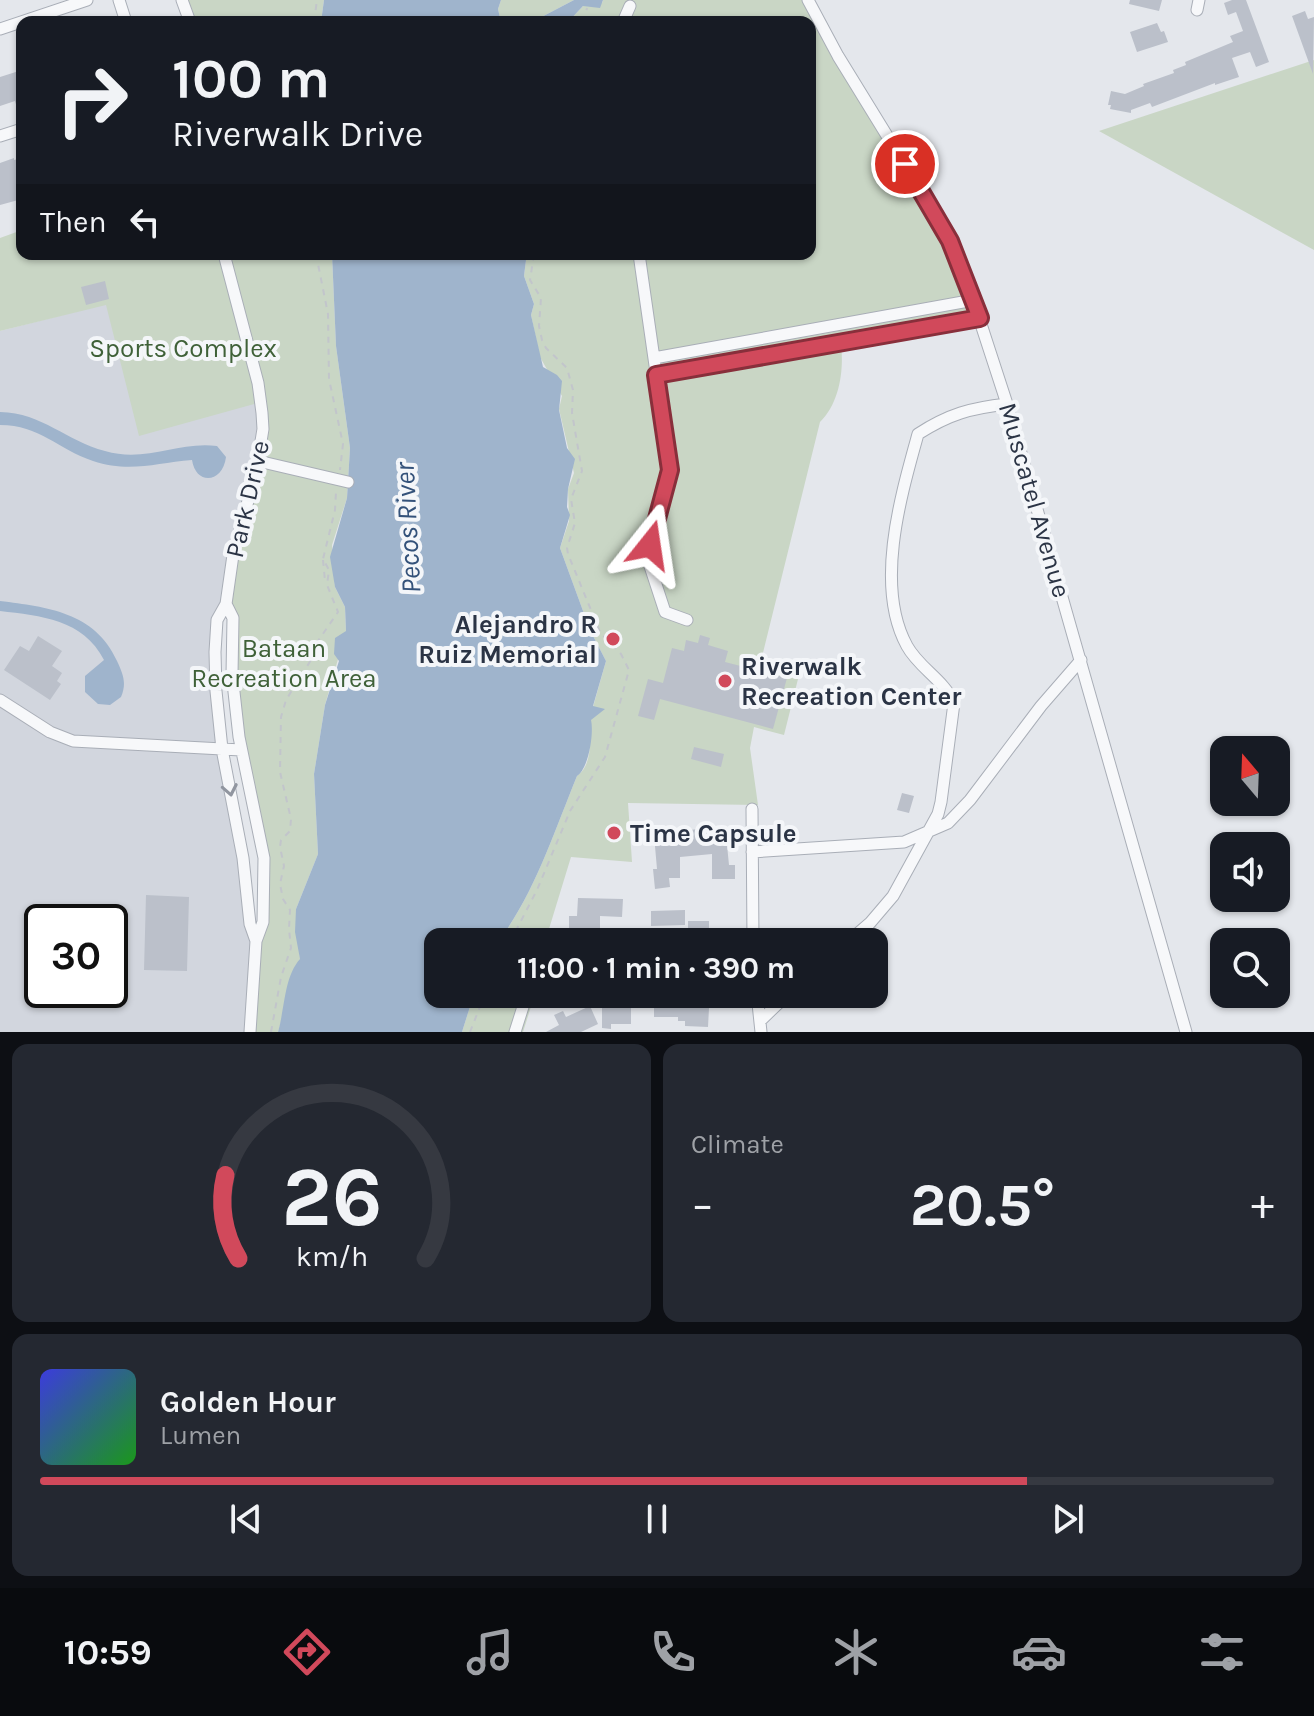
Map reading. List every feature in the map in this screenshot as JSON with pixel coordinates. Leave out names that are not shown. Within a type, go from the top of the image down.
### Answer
[{"type":"street","points":[[39,16],[87,0]]},
{"type":"street","name":"Muscatel Avenue","points":[[808,0],[838,56],[937,217],[965,275],[1007,404],[1186,1032]]},
{"type":"street","points":[[626,16],[630,6]]},
{"type":"street","name":"Park Drive","points":[[226,260],[261,402],[263,429],[258,461],[233,555],[226,604],[217,620],[215,652],[222,749],[243,858],[250,924],[256,941]]},
{"type":"street","points":[[640,260],[670,470],[648,560],[665,612],[687,620]]},
{"type":"street","points":[[654,358],[974,300]]},
{"type":"street","points":[[656,375],[980,318]]},
{"type":"street","points":[[831,326],[833,344]]},
{"type":"street","points":[[864,928],[893,896],[941,802],[954,703],[941,684],[918,663],[900,630],[892,589],[899,511],[918,434],[944,417],[1007,404]]},
{"type":"street","points":[[258,461],[343,481]]},
{"type":"street","name":"Park Drive","points":[[226,604],[233,618],[232,674],[241,750],[264,858],[263,922],[256,941],[250,1032]]},
{"type":"street","points":[[752,852],[904,842],[927,833],[956,816],[1041,706],[1081,660]]},
{"type":"street","points":[[0,700],[50,732],[73,741],[241,750]]},
{"type":"street","points":[[752,809],[753,928]]},
{"type":"street","points":[[515,1032],[523,1008]]},
{"type":"street","points":[[760,1026],[776,1008]]},
{"type":"path","points":[[585,16],[587,8]]},
{"type":"path","points":[[271,1032],[281,977],[291,948],[290,910],[283,899],[280,884],[284,866],[281,840],[290,831],[291,819],[281,781],[280,725],[286,700],[311,660],[318,641],[338,612],[327,585],[323,559],[343,481],[343,444],[329,379],[328,314],[317,260]]},
{"type":"path","points":[[344,260],[345,264]]},
{"type":"path","points":[[517,928],[570,811],[605,757],[629,670],[621,654],[600,632],[568,554],[575,523],[571,499],[580,478],[582,463],[572,413],[571,380],[563,362],[546,348],[539,332],[541,298],[530,280],[533,260]]},
{"type":"path","points":[[323,559],[329,570],[327,585]]},
{"type":"path","points":[[470,1032],[479,1008]]},
{"type":"shaded area","points":[[106,304],[261,402],[263,429],[217,620],[216,691],[256,941],[250,1032],[0,1032],[0,331]]},
{"type":"green space","points":[[182,0],[324,0],[322,16],[188,16]]},
{"type":"green space","points":[[501,0],[574,0],[543,16],[500,16]]},
{"type":"green space","points":[[603,0],[808,0],[922,190],[980,318],[841,343],[839,385],[832,405],[820,422],[759,669],[798,679],[784,735],[754,727],[750,748],[758,805],[628,803],[632,862],[571,857],[549,928],[508,928],[533,883],[577,776],[586,765],[591,720],[596,708],[593,707],[606,661],[590,630],[560,548],[569,521],[568,489],[574,473],[559,409],[562,396],[540,357],[531,315],[534,304],[524,276],[526,260],[816,260],[816,16],[574,16],[583,6],[602,3]]},
{"type":"green space","points":[[1314,60],[1314,250],[1099,131]]},
{"type":"green space","points":[[16,232],[16,260],[332,260],[336,346],[350,448],[347,498],[332,545],[335,587],[345,607],[346,631],[325,705],[314,774],[318,854],[296,909],[300,959],[278,1032],[250,1032],[264,858],[256,825],[226,604],[256,472],[261,402],[139,436],[106,305],[0,331],[0,238]]},
{"type":"green space","points":[[470,1008],[531,1008],[523,1032],[462,1032]]},
{"type":"water","points":[[324,0],[501,0],[500,16],[322,16]]},
{"type":"water","points":[[574,0],[603,0],[600,8],[583,6],[574,16],[543,16]]},
{"type":"water","name":"Pecos River","points":[[332,260],[526,260],[524,276],[534,304],[531,315],[543,367],[562,381],[559,410],[567,448],[575,459],[568,489],[570,515],[560,548],[590,630],[606,661],[593,706],[605,709],[591,720],[591,741],[585,766],[577,776],[533,883],[508,928],[424,928],[424,1008],[470,1008],[462,1032],[278,1032],[288,984],[300,959],[295,932],[296,909],[318,854],[314,774],[325,705],[339,661],[334,654],[335,638],[346,631],[345,607],[335,587],[330,557],[347,498],[350,448],[336,346]]},
{"type":"water","points":[[0,412],[29,417],[78,441],[120,454],[134,455],[203,445],[217,446],[226,457],[220,472],[209,478],[199,474],[192,460],[142,466],[106,465],[80,456],[38,433],[0,425]]},
{"type":"water","points":[[0,601],[68,615],[96,632],[108,645],[121,670],[124,683],[121,697],[110,705],[98,704],[85,692],[85,676],[104,660],[85,636],[60,622],[0,611]]},
{"type":"building","points":[[1130,0],[1162,0],[1159,11],[1129,4]]},
{"type":"building","points":[[1246,0],[1269,62],[1256,67],[1250,52],[1232,58],[1239,77],[1152,107],[1150,103],[1131,110],[1131,113],[1110,109],[1111,91],[1125,94],[1174,73],[1173,70],[1186,65],[1185,62],[1233,42],[1230,36],[1243,31],[1236,12],[1228,15],[1224,3]]},
{"type":"building","points":[[1305,11],[1308,19],[1314,17],[1313,74],[1292,16]]},
{"type":"building","points":[[1157,23],[1168,42],[1137,52],[1130,32]]},
{"type":"building","points":[[16,72],[16,104],[15,101],[0,106],[0,77]]},
{"type":"building","points":[[16,160],[16,201],[0,205],[0,163]]},
{"type":"building","points":[[105,281],[109,299],[86,305],[81,287]]},
{"type":"building","name":"Riverwalk Recreation Center","points":[[700,635],[710,638],[708,645],[728,651],[725,662],[787,678],[773,729],[660,699],[654,720],[638,716],[648,679],[663,683],[672,648],[684,651],[686,640],[698,643]]},
{"type":"building","points":[[38,636],[62,651],[52,666],[62,673],[57,681],[61,684],[50,700],[4,670],[20,646],[29,651]]},
{"type":"building","points":[[694,747],[724,754],[721,767],[691,759]]},
{"type":"building","points":[[902,793],[914,796],[909,813],[897,810]]},
{"type":"building","points":[[712,827],[712,834],[726,835],[729,865],[735,865],[735,879],[712,879],[712,854],[680,857],[680,878],[669,878],[670,887],[655,889],[654,835]]},
{"type":"building","points":[[146,895],[189,897],[187,971],[144,970]]},
{"type":"building","points":[[578,898],[623,899],[622,917],[600,916],[600,928],[569,928],[569,916],[577,916]]},
{"type":"building","points":[[685,910],[685,925],[651,926],[651,911]]},
{"type":"building","points":[[688,921],[709,921],[709,928],[688,928]]},
{"type":"building","points":[[591,1008],[598,1024],[581,1032],[546,1032],[559,1025],[554,1015],[563,1011],[566,1017]]},
{"type":"building","points":[[602,1008],[631,1008],[631,1024],[611,1024],[611,1029],[602,1028]]},
{"type":"building","points":[[654,1008],[709,1008],[708,1027],[685,1026],[685,1021],[678,1021],[678,1017],[654,1017]]},
{"type":"place","name":"Alejandro R Ruiz Memorial","points":[[613,639]]},
{"type":"place","name":"Riverwalk Recreation Center","points":[[725,681]]},
{"type":"place","name":"Time Capsule","points":[[614,833]]},
{"type":"route","points":[[650,545],[670,470],[656,375],[980,318],[950,241],[905,164]]},
{"type":"park label","name":"Sports Complex","points":[[183,348]]},
{"type":"park label","name":"Bataan Recreation Area","points":[[284,663]]}]
